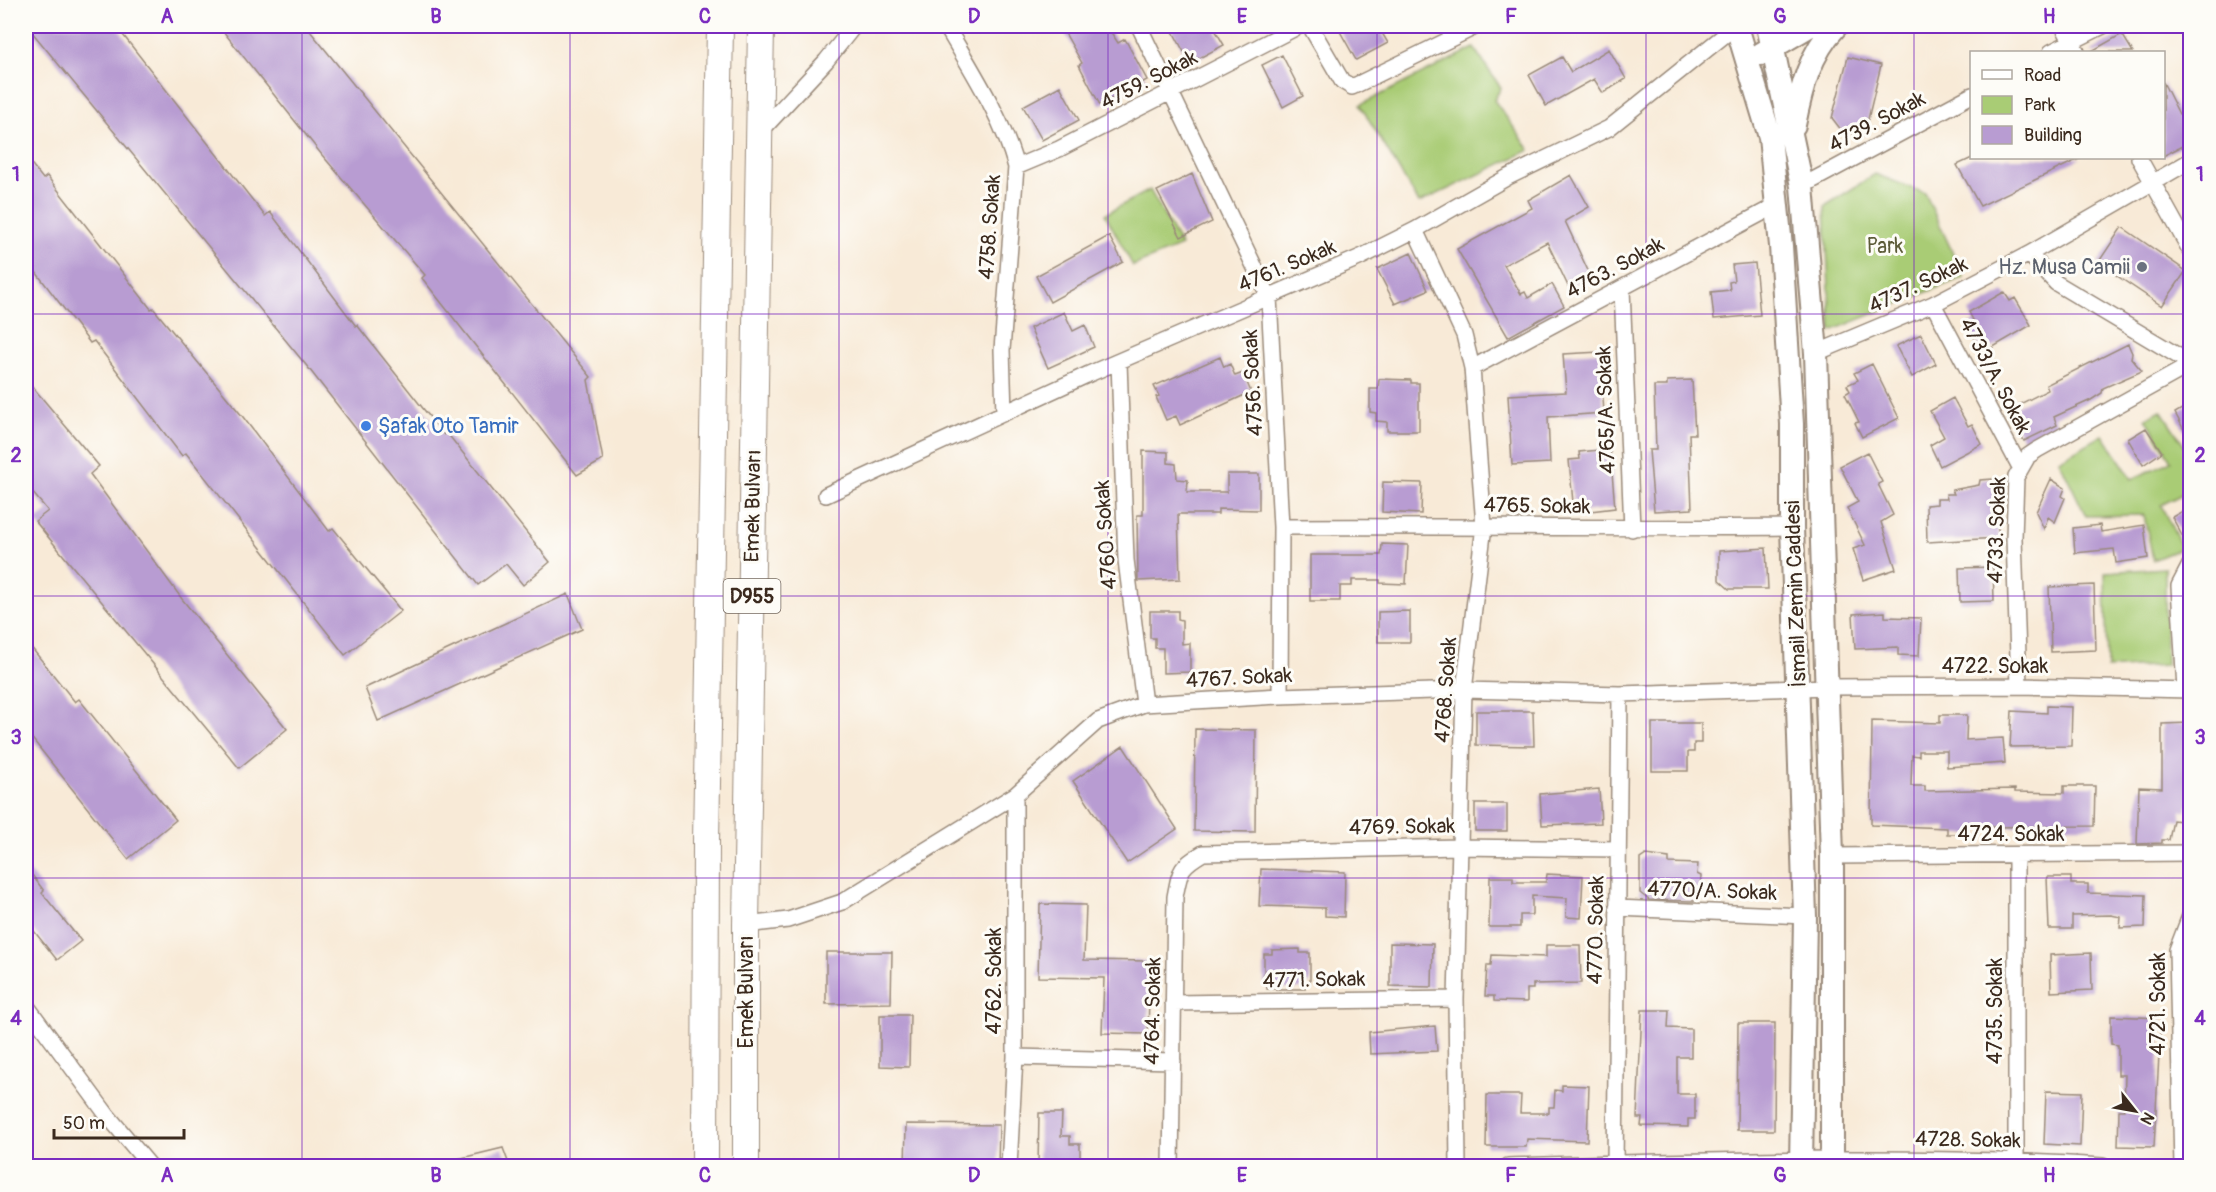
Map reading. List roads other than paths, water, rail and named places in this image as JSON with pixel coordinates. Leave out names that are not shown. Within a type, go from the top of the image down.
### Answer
[{"type":"highway","name":"Emek Bulvarı","points":[[705,1167],[706,831],[720,26]]},
{"type":"highway","name":"Emek Bulvarı","points":[[746,1167],[746,925],[761,26]]},
{"type":"main road","name":"İsmail Zemin Caddesi","points":[[1738,26],[1770,137],[1792,424],[1792,527],[1805,916],[1802,1164]]},
{"type":"main road","name":"İsmail Zemin Caddesi","points":[[1768,26],[1802,186],[1816,353],[1832,856],[1832,1163]]},
{"type":"main road","points":[[1748,60],[1774,49],[1809,26]]},
{"type":"main road","points":[[1792,136],[1800,91],[1813,59],[1836,26]]},
{"type":"street","points":[[760,132],[826,61],[854,26]]},
{"type":"street","name":"4758. Sokak","points":[[946,26],[995,112],[1010,145],[1016,167],[1002,350],[1004,413]]},
{"type":"street","name":"4756. Sokak","points":[[1139,26],[1173,91],[1269,297],[1281,527],[1280,696]]},
{"type":"street","name":"4759. Sokak","points":[[1016,167],[1173,91],[1299,26]]},
{"type":"street","points":[[1310,26],[1342,81],[1352,87],[1477,26]]},
{"type":"street","name":"4761. Sokak","points":[[825,495],[1004,413],[1361,257],[1415,230],[1508,177],[1609,128],[1738,26]]},
{"type":"street","points":[[2063,26],[2074,47]]},
{"type":"street","points":[[2056,51],[2074,47],[2103,26]]},
{"type":"street","name":"4739. Sokak","points":[[1802,186],[1970,96]]},
{"type":"street","points":[[2140,159],[2190,250]]},
{"type":"street","name":"4737. Sokak","points":[[1816,353],[1933,304],[2029,254],[2153,180],[2190,161]]},
{"type":"street","name":"4763. Sokak","points":[[1472,368],[1777,205]]},
{"type":"street","name":"4768. Sokak","points":[[1415,230],[1464,335],[1472,368],[1484,526],[1464,690],[1456,999],[1458,1167]]},
{"type":"street","points":[[2029,254],[2056,283],[2190,364]]},
{"type":"street","name":"4765/A. Sokak","points":[[1622,289],[1632,529]]},
{"type":"street","name":"4733/A. Sokak","points":[[1933,304],[2020,467]]},
{"type":"street","name":"4760. Sokak","points":[[1119,362],[1126,560],[1144,704]]},
{"type":"street","name":"4733. Sokak","points":[[2019,686],[2014,538],[2016,477],[2020,467],[2028,456],[2037,450],[2190,364]]},
{"type":"street","name":"4765. Sokak","points":[[1281,527],[1484,526],[1632,529],[1792,527]]},
{"type":"street","points":[[2188,689],[2179,586],[2190,565]]},
{"type":"street","name":"4722. Sokak","points":[[1799,688],[2019,686],[2188,689]]},
{"type":"street","name":"4767. Sokak","points":[[746,925],[788,920],[842,902],[1015,795],[1098,721],[1144,704],[1280,696],[1464,690],[1620,694],[1799,688]]},
{"type":"street","name":"4770. Sokak","points":[[1615,1165],[1620,694]]},
{"type":"street","name":"4762. Sokak","points":[[1010,1167],[1015,1057],[1015,795]]},
{"type":"street","name":"4769. Sokak","points":[[1189,861],[1203,853],[1459,847],[1618,849]]},
{"type":"street","name":"4724. Sokak","points":[[1832,856],[2190,853]]},
{"type":"street","name":"4735. Sokak","points":[[2016,856],[2016,1164]]},
{"type":"street","name":"4764. Sokak","points":[[1171,1167],[1175,897],[1180,869],[1189,861]]},
{"type":"street","name":"4770/A. Sokak","points":[[1617,908],[1805,916]]},
{"type":"street","name":"4721. Sokak","points":[[2182,1167],[2177,950],[2190,916]]},
{"type":"street","name":"4771. Sokak","points":[[1173,1003],[1456,999]]},
{"type":"street","points":[[27,1011],[150,1167]]},
{"type":"street","points":[[1015,1057],[1173,1061]]},
{"type":"street","name":"4728. Sokak","points":[[1508,1167],[1832,1163],[2103,1167]]},
{"type":"place","name":"Hz. Musa Camii","points":[[2142,267]]},
{"type":"place","name":"Şafak Oto Tamir","points":[[366,426]]},
{"type":"park label","name":"Park","points":[[1885,246]]}]
